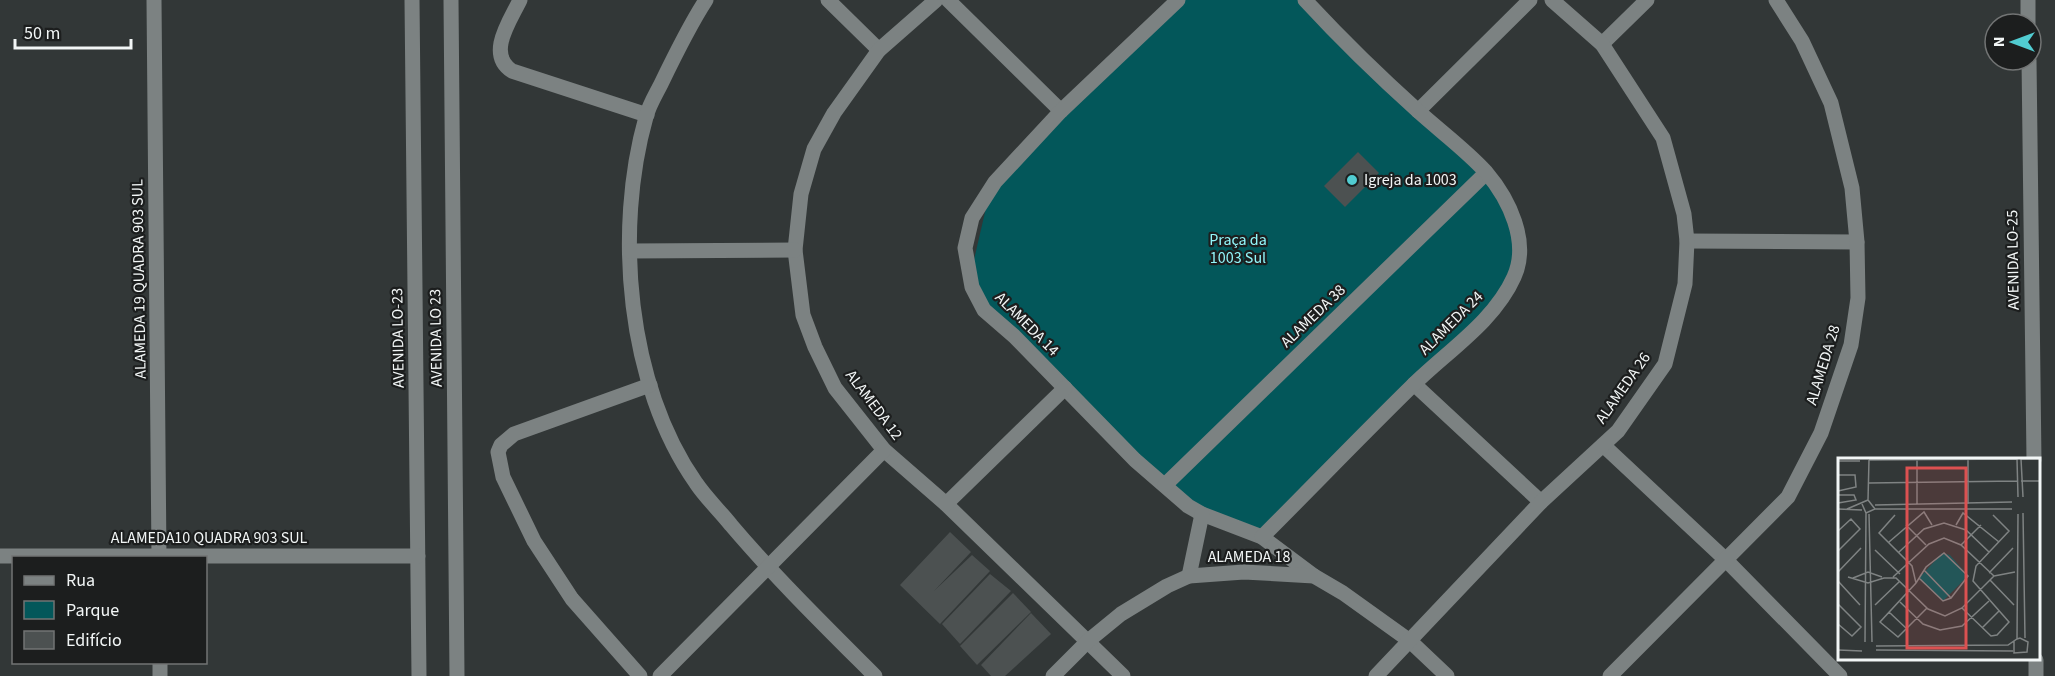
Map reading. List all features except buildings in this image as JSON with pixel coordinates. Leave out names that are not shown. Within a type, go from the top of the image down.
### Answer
[{"type":"street","name":"ALAMEDA 19 QUADRA 903 SUL","points":[[154,0],[159,556]]},
{"type":"street","name":"AVENIDA LO-23","points":[[412,0],[419,676]]},
{"type":"street","name":"AVENIDA LO 23","points":[[451,0],[457,676]]},
{"type":"street","points":[[520,0],[501,43],[501,58],[505,66],[647,115]]},
{"type":"street","points":[[706,0],[677,50],[647,115],[630,200],[631,293],[650,385],[670,437],[696,483],[768,568],[875,676]]},
{"type":"street","points":[[828,0],[879,50]]},
{"type":"street","name":"ALAMEDA 12","points":[[936,0],[879,50],[834,113],[814,149],[801,194],[795,250],[803,315],[815,347],[836,388],[884,450],[946,504],[1123,676]]},
{"type":"street","points":[[948,0],[1061,111]]},
{"type":"street","name":"ALAMEDA 14","points":[[1178,0],[1061,111],[995,182],[972,218],[965,248],[972,287],[984,310],[1014,336],[1135,460],[1188,506],[1202,514],[1262,537]]},
{"type":"street","name":"ALAMEDA 24","points":[[1262,537],[1414,384],[1496,306],[1514,276],[1520,256],[1515,220],[1486,172],[1418,111],[1305,0]]},
{"type":"street","points":[[1418,111],[1530,0]]},
{"type":"street","name":"ALAMEDA 26","points":[[1376,676],[1541,502],[1618,430],[1665,364],[1685,284],[1687,241],[1684,214],[1663,138],[1602,44],[1552,0]]},
{"type":"street","points":[[1602,44],[1647,0]]},
{"type":"street","name":"ALAMEDA 28","points":[[1611,676],[1788,497],[1821,433],[1851,345],[1858,298],[1857,242],[1852,188],[1831,103],[1802,41],[1776,0]]},
{"type":"street","name":"AVENIDA LO-25","points":[[2029,72],[2034,458]]},
{"type":"street","name":"ALAMEDA 38","points":[[1165,485],[1486,172]]},
{"type":"street","points":[[1687,241],[1857,242]]},
{"type":"street","points":[[630,251],[795,250]]},
{"type":"street","points":[[1414,384],[1541,502]]},
{"type":"street","points":[[640,676],[572,599],[534,541],[503,477],[498,452],[501,445],[514,434],[650,385]]},
{"type":"street","points":[[946,504],[1065,388]]},
{"type":"street","points":[[1603,445],[1725,559],[1840,676]]},
{"type":"street","points":[[660,676],[884,450]]},
{"type":"street","points":[[1189,576],[1202,514]]},
{"type":"street","points":[[1262,537],[1314,576]]},
{"type":"street","name":"ALAMEDA10 QUADRA 903 SUL","points":[[207,557],[418,556]]},
{"type":"street","name":"ALAMEDA 18","points":[[1053,676],[1121,614],[1167,586],[1189,576],[1244,572],[1314,576],[1343,593],[1410,641],[1447,676]]},
{"type":"green space","name":"Praça da 1003 Sul","points":[[1177,0],[1306,0],[1493,183],[1520,257],[1479,323],[1262,537],[1202,514],[998,322],[970,277],[992,182]]},
{"type":"place","name":"Igreja da 1003","points":[[1352,180]]}]
